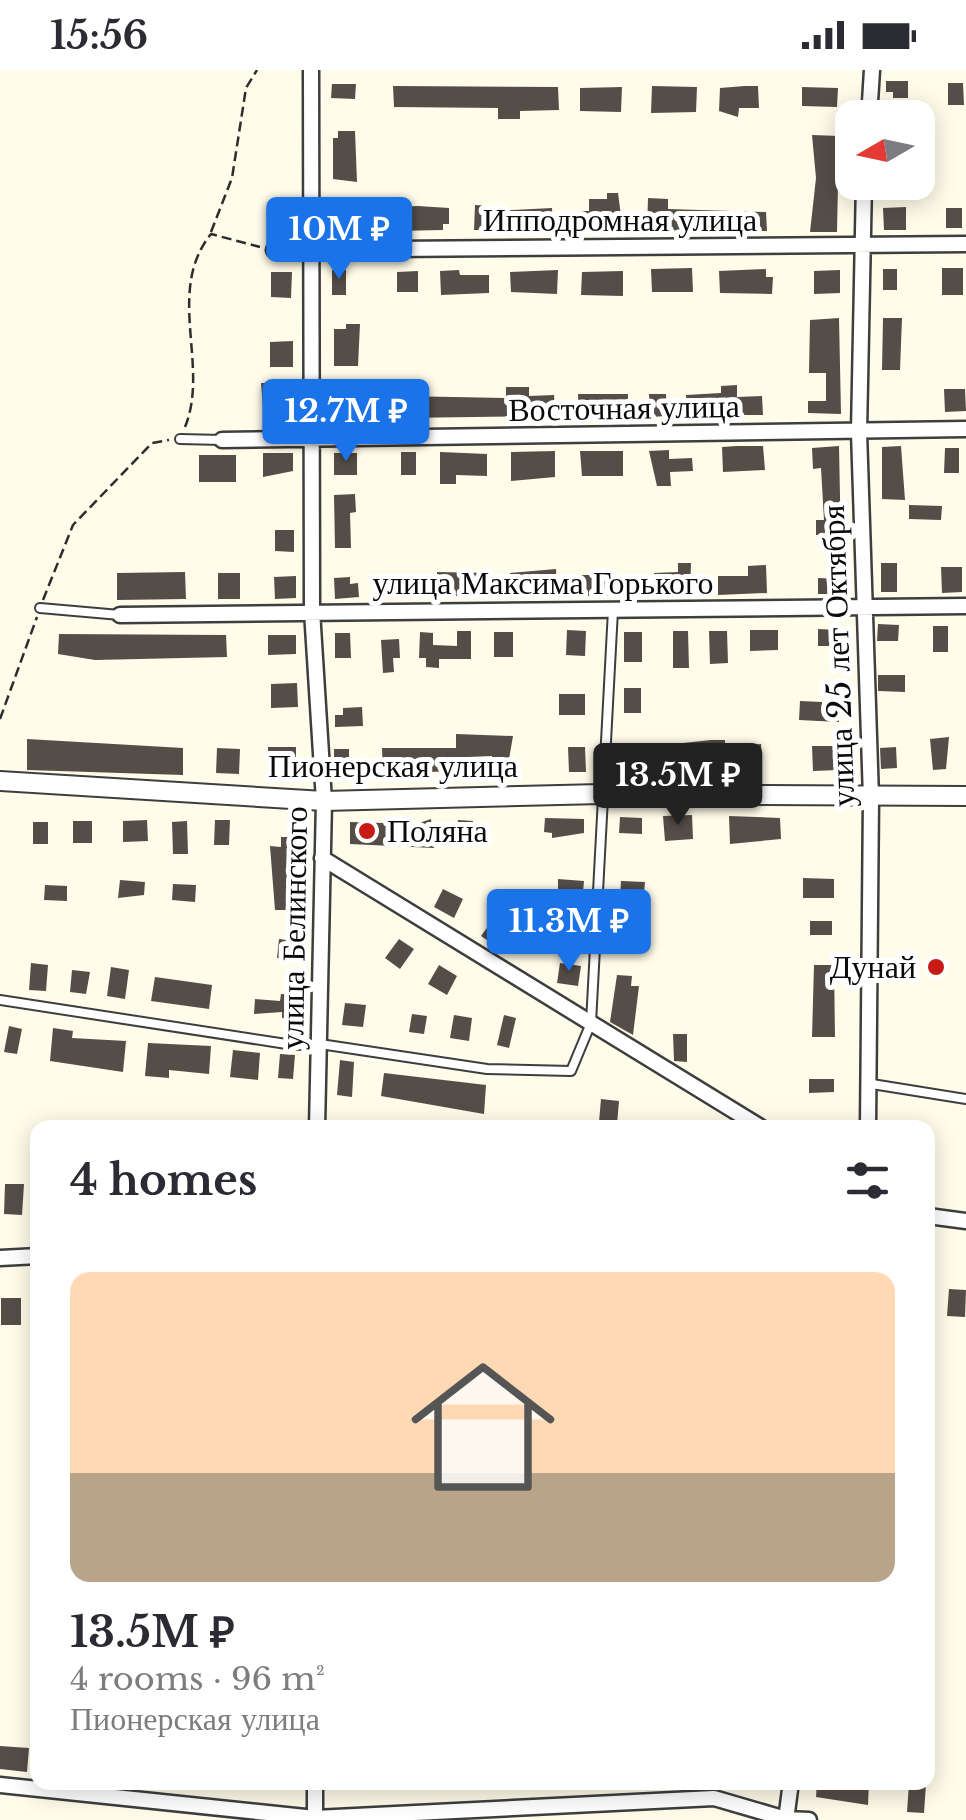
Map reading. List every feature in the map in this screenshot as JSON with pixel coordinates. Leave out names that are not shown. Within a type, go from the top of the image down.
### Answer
[{"type":"street","name":"улица Белинского","points":[[312,70],[314,250],[309,441],[312,611],[324,801],[316,1120]]},
{"type":"street","points":[[870,100],[872,70]]},
{"type":"street","name":"улица 25 лет Октября","points":[[863,200],[859,432],[870,798],[872,1084],[869,1120]]},
{"type":"street","name":"Ипподромная улица","points":[[274,250],[966,244]]},
{"type":"street","name":"Восточная улица","points":[[222,440],[966,429]]},
{"type":"street","name":"улица Максима Горького","points":[[120,615],[966,606]]},
{"type":"street","name":"Пионерская улица","points":[[0,781],[324,801],[601,794],[966,796]]},
{"type":"street","points":[[322,858],[749,1120]]},
{"type":"street","points":[[935,1217],[966,1220]]},
{"type":"street","points":[[0,1258],[30,1256]]},
{"type":"street","points":[[0,1785],[30,1788]]},
{"type":"street","points":[[46,1790],[315,1819],[582,1809],[714,1798],[786,1819],[809,1820]]},
{"type":"street","points":[[315,1790],[315,1819]]},
{"type":"street","points":[[786,1819],[790,1790]]},
{"type":"lane","points":[[180,439],[222,440]]},
{"type":"lane","points":[[40,608],[120,615]]},
{"type":"lane","points":[[0,1000],[293,1045],[320,1044],[487,1069],[570,1071],[591,1023],[613,610]]},
{"type":"lane","points":[[872,1084],[966,1099]]},
{"type":"path","points":[[0,719],[74,525],[152,443],[180,439],[192,410],[187,315],[194,255],[210,234],[232,178],[246,88],[257,70]]},
{"type":"path","points":[[210,234],[274,250]]},
{"type":"building","points":[[886,81],[908,81],[908,98],[893,98],[893,92],[886,92]]},
{"type":"building","points":[[948,83],[963,83],[964,105],[948,105]]},
{"type":"building","points":[[332,84],[356,84],[355,99],[331,98]]},
{"type":"building","points":[[393,86],[558,87],[559,110],[520,111],[520,119],[498,119],[498,108],[394,107]]},
{"type":"building","points":[[652,86],[697,87],[696,112],[651,113]]},
{"type":"building","points":[[758,86],[759,108],[739,108],[738,117],[719,111],[720,88]]},
{"type":"building","points":[[622,87],[621,112],[580,111],[580,88]]},
{"type":"building","points":[[802,87],[838,88],[835,107],[802,106]]},
{"type":"building","points":[[338,131],[355,131],[357,182],[333,179],[333,138],[338,138]]},
{"type":"building","points":[[812,135],[835,136],[837,232],[810,232],[816,178]]},
{"type":"building","points":[[607,193],[618,193],[623,231],[579,231],[579,211],[589,211],[589,199],[607,199]]},
{"type":"building","points":[[648,198],[668,199],[668,209],[766,212],[767,231],[647,230]]},
{"type":"building","points":[[475,205],[495,206],[495,211],[552,208],[553,231],[538,231],[537,222],[512,223],[513,230],[474,230]]},
{"type":"building","points":[[395,207],[449,208],[449,224],[443,224],[443,230],[396,231]]},
{"type":"building","points":[[906,207],[906,230],[884,230],[883,208]]},
{"type":"building","points":[[946,208],[962,208],[962,228],[946,228]]},
{"type":"building","points":[[354,212],[355,233],[331,234],[330,213]]},
{"type":"building","points":[[692,268],[693,292],[652,292],[651,269]]},
{"type":"building","points":[[942,268],[963,268],[963,295],[942,295]]},
{"type":"building","points":[[766,269],[766,277],[773,277],[772,294],[720,293],[719,271]]},
{"type":"building","points":[[883,269],[897,269],[897,290],[883,290]]},
{"type":"building","points":[[332,270],[346,270],[346,295],[332,295]]},
{"type":"building","points":[[459,270],[460,275],[489,275],[489,293],[441,295],[440,271]]},
{"type":"building","points":[[558,270],[557,294],[511,292],[510,272]]},
{"type":"building","points":[[840,270],[840,293],[814,294],[814,271]]},
{"type":"building","points":[[418,271],[418,292],[397,292],[397,272]]},
{"type":"building","points":[[623,271],[623,296],[581,295],[582,272]]},
{"type":"building","points":[[271,272],[292,272],[291,298],[271,297]]},
{"type":"building","points":[[839,318],[841,414],[808,413],[808,401],[826,401],[826,373],[809,373],[810,320]]},
{"type":"building","points":[[883,318],[902,318],[900,370],[882,370]]},
{"type":"building","points":[[346,324],[360,324],[358,366],[334,366],[334,329],[346,329]]},
{"type":"building","points":[[293,341],[293,367],[270,367],[270,342]]},
{"type":"building","points":[[261,383],[279,383],[279,398],[292,398],[292,419],[264,419]]},
{"type":"building","points":[[737,385],[737,397],[762,396],[763,415],[687,415],[686,395],[721,393],[721,386]]},
{"type":"building","points":[[506,387],[529,387],[529,396],[554,395],[555,416],[401,418],[401,396],[506,398]]},
{"type":"building","points":[[944,389],[965,389],[966,411],[945,412]]},
{"type":"building","points":[[578,394],[628,394],[628,415],[579,416]]},
{"type":"building","points":[[649,394],[666,394],[667,416],[650,417]]},
{"type":"building","points":[[352,397],[353,419],[334,419],[334,398]]},
{"type":"building","points":[[763,446],[765,470],[723,472],[722,447]]},
{"type":"building","points":[[839,446],[841,547],[822,547],[822,535],[816,535],[816,520],[824,520],[821,468],[813,469],[812,448]]},
{"type":"building","points":[[901,446],[905,500],[882,499],[882,447]]},
{"type":"building","points":[[945,448],[959,448],[959,473],[944,473]]},
{"type":"building","points":[[669,450],[669,459],[692,458],[693,471],[670,472],[671,486],[657,486],[649,451]]},
{"type":"building","points":[[555,451],[555,477],[511,481],[511,452]]},
{"type":"building","points":[[580,451],[623,451],[623,476],[582,476]]},
{"type":"building","points":[[401,452],[416,452],[416,475],[401,475]]},
{"type":"building","points":[[440,452],[487,454],[487,476],[456,475],[456,484],[440,484]]},
{"type":"building","points":[[263,453],[293,453],[293,471],[263,477]]},
{"type":"building","points":[[334,453],[357,453],[357,475],[334,475]]},
{"type":"building","points":[[199,455],[236,455],[236,482],[199,482]]},
{"type":"building","points":[[355,494],[356,512],[350,513],[351,548],[335,548],[334,495]]},
{"type":"building","points":[[909,505],[942,506],[941,520],[909,519]]},
{"type":"building","points":[[275,530],[294,530],[294,552],[275,551]]},
{"type":"building","points":[[678,563],[691,563],[690,595],[654,595],[654,573],[678,572]]},
{"type":"building","points":[[881,563],[897,563],[897,592],[881,592]]},
{"type":"building","points":[[766,565],[767,593],[718,595],[718,576],[748,576],[748,566]]},
{"type":"building","points":[[941,567],[962,567],[962,592],[942,593]]},
{"type":"building","points":[[556,569],[557,595],[511,596],[510,573]]},
{"type":"building","points":[[185,572],[186,599],[117,600],[117,573]]},
{"type":"building","points":[[437,572],[486,573],[487,596],[437,596]]},
{"type":"building","points":[[218,573],[240,573],[240,599],[218,599]]},
{"type":"building","points":[[413,575],[414,597],[401,597],[400,576]]},
{"type":"building","points":[[579,575],[633,575],[633,596],[580,596]]},
{"type":"building","points":[[296,576],[296,598],[275,599],[274,577]]},
{"type":"building","points":[[350,577],[350,584],[358,583],[359,597],[335,599],[334,578]]},
{"type":"building","points":[[818,578],[840,579],[840,594],[818,594]]},
{"type":"building","points":[[878,624],[899,625],[898,641],[877,641]]},
{"type":"building","points":[[933,626],[948,626],[948,652],[933,652]]},
{"type":"building","points":[[818,629],[839,630],[839,646],[818,646]]},
{"type":"building","points":[[567,630],[586,631],[585,656],[566,655]]},
{"type":"building","points":[[750,630],[778,630],[778,650],[750,651]]},
{"type":"building","points":[[457,631],[471,631],[471,659],[439,659],[439,668],[426,667],[426,658],[419,658],[420,632],[433,633],[433,645],[457,646]]},
{"type":"building","points":[[673,631],[688,631],[689,668],[673,668]]},
{"type":"building","points":[[709,631],[727,631],[728,663],[710,664]]},
{"type":"building","points":[[494,632],[513,632],[513,657],[494,657]]},
{"type":"building","points":[[624,632],[642,632],[642,662],[624,662]]},
{"type":"building","points":[[335,633],[350,633],[351,658],[335,658]]},
{"type":"building","points":[[59,634],[226,635],[227,657],[95,660],[58,654]]},
{"type":"building","points":[[268,635],[296,635],[296,654],[268,655]]},
{"type":"building","points":[[399,639],[400,658],[393,658],[394,672],[383,673],[381,640]]},
{"type":"building","points":[[878,675],[905,675],[905,692],[878,691]]},
{"type":"building","points":[[297,683],[298,707],[271,708],[271,684]]},
{"type":"building","points":[[624,688],[641,688],[641,713],[624,713]]},
{"type":"building","points":[[559,694],[585,694],[585,715],[559,715]]},
{"type":"building","points":[[800,701],[822,702],[822,709],[839,710],[839,722],[799,720]]},
{"type":"building","points":[[362,707],[363,726],[335,727],[335,715],[343,715],[343,708]]},
{"type":"building","points":[[456,734],[513,736],[507,771],[491,771],[492,756],[468,757],[468,771],[383,773],[382,748],[456,748]]},
{"type":"building","points":[[949,737],[946,769],[933,770],[930,739]]},
{"type":"building","points":[[27,739],[183,748],[183,775],[27,770]]},
{"type":"building","points":[[725,740],[726,772],[674,772],[674,744]]},
{"type":"building","points":[[761,744],[762,771],[747,771],[746,745]]},
{"type":"building","points":[[623,745],[637,746],[637,772],[623,772]]},
{"type":"building","points":[[812,746],[838,746],[838,770],[813,771]]},
{"type":"building","points":[[268,747],[296,747],[296,776],[267,776]]},
{"type":"building","points":[[568,747],[585,747],[586,772],[569,772]]},
{"type":"building","points":[[896,747],[897,768],[881,769],[880,748]]},
{"type":"building","points":[[217,748],[240,749],[239,774],[216,773]]},
{"type":"building","points":[[334,749],[349,749],[349,774],[334,774]]},
{"type":"building","points":[[692,815],[693,839],[665,841],[663,816]]},
{"type":"building","points":[[729,816],[780,818],[781,839],[730,844]]},
{"type":"building","points":[[620,817],[642,818],[642,834],[619,833]]},
{"type":"building","points":[[545,818],[584,819],[584,833],[552,838],[552,833],[544,832]]},
{"type":"building","points":[[431,819],[434,848],[350,844],[350,822],[416,824]]},
{"type":"building","points":[[147,820],[148,841],[123,842],[123,821]]},
{"type":"building","points":[[215,820],[230,820],[229,845],[214,845]]},
{"type":"building","points":[[458,820],[473,821],[471,845],[456,843]]},
{"type":"building","points":[[73,821],[92,821],[92,843],[73,843]]},
{"type":"building","points":[[187,821],[188,854],[173,854],[172,822]]},
{"type":"building","points":[[33,822],[48,822],[48,844],[33,844]]},
{"type":"building","points":[[281,837],[296,837],[295,910],[275,910],[270,846],[281,847]]},
{"type":"building","points":[[803,878],[834,879],[834,898],[803,898]]},
{"type":"building","points":[[558,879],[584,881],[583,892],[558,896]]},
{"type":"building","points":[[120,880],[145,882],[144,895],[118,898]]},
{"type":"building","points":[[621,881],[645,882],[639,950],[617,949]]},
{"type":"building","points":[[173,884],[196,885],[195,902],[172,900]]},
{"type":"building","points":[[45,885],[67,886],[67,901],[44,900]]},
{"type":"building","points":[[443,889],[463,899],[454,918],[434,907]]},
{"type":"building","points":[[492,921],[512,935],[502,950],[481,936]]},
{"type":"building","points":[[810,921],[832,921],[832,935],[810,935]]},
{"type":"building","points":[[564,923],[579,924],[578,941],[562,940]]},
{"type":"building","points":[[279,939],[294,941],[293,959],[277,958]]},
{"type":"building","points":[[399,939],[414,949],[400,969],[385,958]]},
{"type":"building","points":[[31,963],[48,965],[46,991],[29,990]]},
{"type":"building","points":[[560,963],[581,966],[578,986],[557,983]]},
{"type":"building","points":[[439,965],[457,976],[447,995],[428,984]]},
{"type":"building","points":[[814,965],[834,965],[835,1037],[812,1037]]},
{"type":"building","points":[[111,967],[129,970],[125,999],[107,996]]},
{"type":"building","points":[[72,970],[90,972],[86,994],[70,992]]},
{"type":"building","points":[[617,975],[632,976],[631,986],[639,986],[633,1035],[610,1022]]},
{"type":"building","points":[[155,977],[212,985],[209,1009],[151,1001]]},
{"type":"building","points":[[281,994],[296,995],[295,1003],[308,1005],[307,1014],[294,1013],[294,1019],[282,1018],[282,1012],[254,1014],[255,999],[280,1001]]},
{"type":"building","points":[[345,1003],[366,1005],[363,1027],[342,1025]]},
{"type":"building","points":[[412,1014],[427,1016],[424,1034],[409,1032]]},
{"type":"building","points":[[454,1015],[472,1018],[469,1041],[450,1038]]},
{"type":"building","points":[[504,1015],[516,1018],[509,1048],[497,1045]]},
{"type":"building","points":[[9,1026],[22,1029],[17,1054],[4,1052]]},
{"type":"building","points":[[53,1028],[73,1031],[72,1038],[126,1041],[123,1072],[50,1061]]},
{"type":"building","points":[[673,1034],[687,1034],[687,1062],[674,1061]]},
{"type":"building","points":[[148,1043],[211,1046],[209,1074],[169,1070],[169,1078],[145,1076]]},
{"type":"building","points":[[233,1050],[260,1053],[258,1080],[230,1077]]},
{"type":"building","points":[[280,1054],[295,1055],[293,1079],[278,1078]]},
{"type":"building","points":[[340,1060],[354,1062],[352,1097],[337,1095]]},
{"type":"building","points":[[384,1073],[486,1085],[484,1114],[381,1096]]},
{"type":"building","points":[[809,1079],[834,1079],[834,1092],[809,1093]]},
{"type":"building","points":[[601,1099],[619,1101],[617,1120],[599,1120]]},
{"type":"building","points":[[5,1184],[24,1184],[22,1215],[4,1214]]},
{"type":"building","points":[[949,1289],[966,1290],[965,1317],[947,1316]]},
{"type":"building","points":[[1,1298],[21,1298],[21,1325],[1,1325]]},
{"type":"building","points":[[0,1746],[29,1748],[27,1772],[0,1769]]},
{"type":"building","points":[[816,1790],[869,1790],[868,1805],[816,1797]]},
{"type":"building","points":[[909,1790],[926,1790],[924,1813],[907,1812]]},
{"type":"place","name":"Поляна","points":[[367,831]]},
{"type":"place","name":"Дунай","points":[[936,967]]}]
